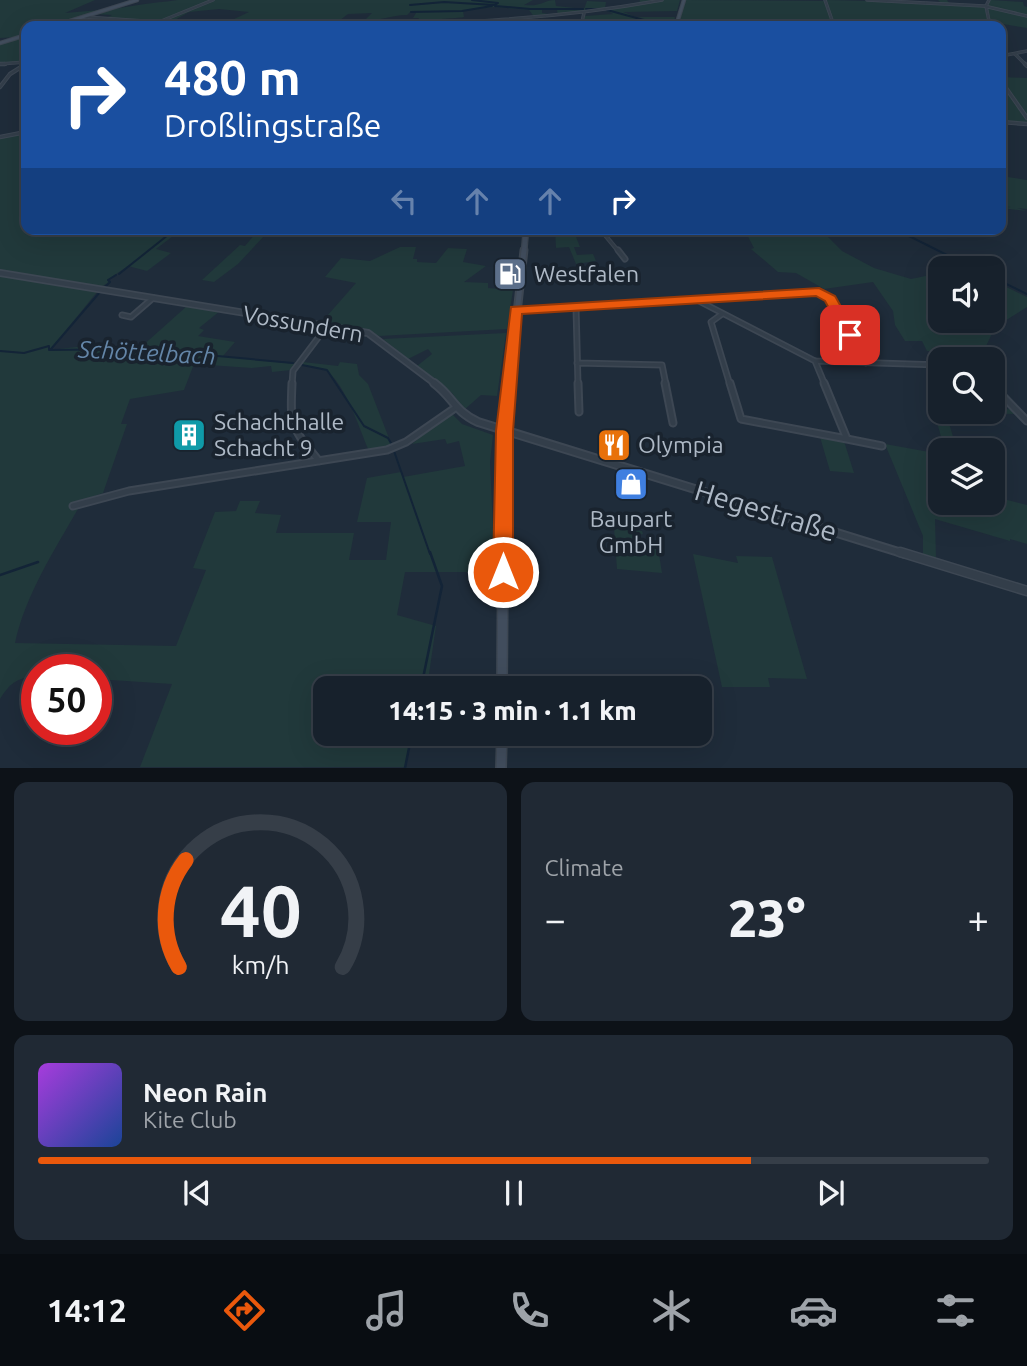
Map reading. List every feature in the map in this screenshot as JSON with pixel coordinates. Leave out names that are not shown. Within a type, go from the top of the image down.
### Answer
[{"type":"main road","points":[[69,21],[137,0]]},
{"type":"main road","points":[[678,21],[684,0]]},
{"type":"main road","points":[[0,43],[21,37]]},
{"type":"main road","points":[[502,676],[504,431],[525,235]]},
{"type":"main road","points":[[502,746],[502,768]]},
{"type":"street","points":[[161,21],[213,0]]},
{"type":"street","points":[[500,21],[584,13],[662,0]]},
{"type":"street","points":[[825,0],[832,21]]},
{"type":"street","points":[[867,0],[986,6],[1027,16]]},
{"type":"street","points":[[989,0],[986,6],[989,21]]},
{"type":"street","points":[[582,21],[584,13]]},
{"type":"street","points":[[84,16],[146,21]]},
{"type":"street","points":[[1006,55],[1027,51]]},
{"type":"street","points":[[1014,53],[1027,66]]},
{"type":"street","points":[[0,64],[21,63]]},
{"type":"street","points":[[0,86],[21,66]]},
{"type":"street","points":[[1006,87],[1027,118]]},
{"type":"street","points":[[1006,122],[1027,124]]},
{"type":"street","points":[[0,137],[21,133]]},
{"type":"street","points":[[605,235],[625,259]]},
{"type":"street","name":"Vossundern","points":[[0,273],[373,336],[444,390],[455,408],[467,418],[504,431]]},
{"type":"street","points":[[516,310],[823,293],[830,299],[866,363]]},
{"type":"street","points":[[131,317],[153,298]]},
{"type":"street","points":[[695,299],[815,361],[928,365]]},
{"type":"street","points":[[576,307],[579,412]]},
{"type":"street","points":[[722,314],[711,322],[741,419],[882,446]]},
{"type":"street","points":[[122,315],[140,318]]},
{"type":"street","points":[[319,461],[298,435],[290,416],[293,371],[327,327]]},
{"type":"street","points":[[815,361],[847,439]]},
{"type":"street","points":[[577,363],[662,365],[673,423]]},
{"type":"street","points":[[1005,398],[1027,421]]},
{"type":"street","points":[[73,506],[129,491],[396,447],[420,433],[437,417],[455,408]]},
{"type":"street","name":"Hegestraße","points":[[504,431],[1027,592]]},
{"type":"green space","points":[[0,0],[95,0],[65,13],[100,10],[81,16],[106,18],[112,15],[96,14],[178,0],[533,0],[524,5],[530,5],[555,0],[556,6],[584,9],[587,1],[606,2],[605,8],[639,3],[640,0],[680,0],[677,11],[623,12],[636,17],[675,17],[674,21],[584,21],[585,16],[613,14],[606,10],[558,15],[557,10],[542,10],[542,13],[555,15],[535,18],[529,10],[494,7],[463,11],[464,17],[428,21],[418,21],[419,18],[413,18],[416,13],[410,12],[407,15],[364,21],[372,13],[348,14],[339,21],[248,21],[232,20],[249,12],[219,9],[189,12],[173,21],[21,21],[21,62],[0,64],[0,44],[17,37],[0,38]]},
{"type":"green space","points":[[686,0],[824,1],[828,7],[827,0],[941,3],[938,0],[947,0],[950,4],[985,6],[988,21],[689,20],[692,21],[680,21]]},
{"type":"green space","points":[[991,0],[1023,2],[1027,7],[1027,28],[1006,25],[1006,21],[990,21],[987,5]]},
{"type":"green space","points":[[1006,77],[1027,78],[1027,123],[1006,122]]},
{"type":"green space","points":[[21,134],[21,235],[174,235],[156,249],[171,253],[147,271],[128,266],[107,280],[109,282],[101,287],[50,350],[85,346],[140,348],[187,306],[220,311],[199,328],[204,330],[198,336],[235,342],[223,356],[295,364],[291,370],[272,372],[271,366],[252,368],[194,364],[184,390],[130,399],[121,424],[127,424],[103,493],[83,500],[35,587],[15,643],[176,646],[206,570],[193,568],[215,512],[236,511],[240,501],[260,501],[255,513],[281,515],[276,533],[354,533],[349,560],[386,560],[391,522],[357,522],[367,478],[401,472],[403,477],[465,466],[459,441],[447,444],[445,439],[412,444],[439,420],[452,414],[462,424],[493,435],[490,462],[495,572],[405,572],[397,615],[436,626],[429,676],[313,676],[313,746],[410,746],[405,767],[140,767],[172,684],[112,680],[112,654],[21,654],[21,679],[7,689],[0,699],[0,138]]},
{"type":"green space","points":[[1006,177],[1027,180],[1027,209],[1017,208],[1027,211],[1006,209],[1011,207],[1006,206]]},
{"type":"green space","points":[[254,235],[265,235],[238,264],[214,282],[202,280],[240,245],[245,246]]},
{"type":"green space","points":[[555,235],[575,235],[580,247],[574,247],[577,255],[593,254],[596,261],[576,264],[569,247],[556,248]]},
{"type":"green space","points":[[747,235],[826,235],[842,251],[874,268],[911,279],[928,275],[928,333],[992,333],[986,347],[928,347],[927,351],[922,341],[905,341],[895,325],[893,311],[873,282],[824,289],[796,273],[778,272],[751,249],[754,248]]},
{"type":"green space","points":[[400,247],[416,247],[413,259],[417,259],[417,262],[436,263],[448,248],[467,249],[463,262],[486,266],[464,282],[488,283],[488,288],[513,290],[507,329],[379,336],[320,324],[356,283],[325,277],[341,258],[370,261]]},
{"type":"green space","points":[[1005,286],[1027,297],[1027,307],[1005,321]]},
{"type":"green space","points":[[506,333],[497,396],[481,395],[464,410],[452,393],[417,366],[432,354],[428,349],[408,359],[383,339]]},
{"type":"green space","points":[[303,362],[338,366],[340,362],[357,364],[359,375],[368,384],[392,446],[369,451],[352,409],[335,379],[322,369],[301,365]]},
{"type":"green space","points":[[1005,409],[1013,409],[1018,414],[1005,414]]},
{"type":"green space","points":[[937,424],[949,424],[953,438],[941,438]]},
{"type":"green space","points":[[820,437],[844,441],[854,473],[830,471]]},
{"type":"green space","points":[[885,444],[928,452],[928,515],[1005,515],[1005,499],[1027,505],[1027,544],[935,519],[936,558],[923,554],[923,536]]},
{"type":"green space","points":[[614,528],[642,531],[643,534],[639,535],[641,548],[658,548],[662,573],[617,569]]},
{"type":"green space","points":[[693,554],[738,563],[736,556],[772,557],[807,679],[768,678],[770,687],[722,687]]},
{"type":"waterway","points":[[472,0],[498,3],[495,5]]},
{"type":"waterway","points":[[410,5],[444,2],[494,5]]},
{"type":"waterway","points":[[411,12],[462,11],[492,6]]},
{"type":"waterway","points":[[495,6],[530,9]]},
{"type":"waterway","points":[[531,9],[583,9]]},
{"type":"waterway","points":[[586,9],[602,9]]},
{"type":"waterway","points":[[607,10],[643,21]]},
{"type":"waterway","points":[[119,274],[168,235]]},
{"type":"waterway","points":[[907,235],[949,256]]},
{"type":"waterway","points":[[105,287],[110,282],[108,280],[116,275]]},
{"type":"waterway","points":[[1005,283],[1027,294]]},
{"type":"waterway","points":[[51,349],[100,292]]},
{"type":"waterway","name":"Schöttelbach","points":[[0,351],[24,353],[49,346],[49,350],[141,349],[293,363]]},
{"type":"waterway","name":"Schöttelbach","points":[[302,365],[327,370],[364,426],[388,438],[392,445]]},
{"type":"waterway","name":"Schöttelbach","points":[[394,451],[430,554]]},
{"type":"waterway","name":"Schöttelbach","points":[[423,676],[442,586],[430,552]]},
{"type":"waterway","points":[[0,575],[38,562]]},
{"type":"waterway","name":"Schöttelbach","points":[[405,768],[409,746]]},
{"type":"place","name":"Westfalen","points":[[510,274]]},
{"type":"place","name":"Schachthalle Schacht 9","points":[[189,435]]},
{"type":"place","name":"Olympia","points":[[614,445]]},
{"type":"place","name":"Baupart GmbH","points":[[631,484]]},
{"type":"route","points":[[503,572],[504,431],[516,310],[819,292],[830,299],[850,335]]}]
